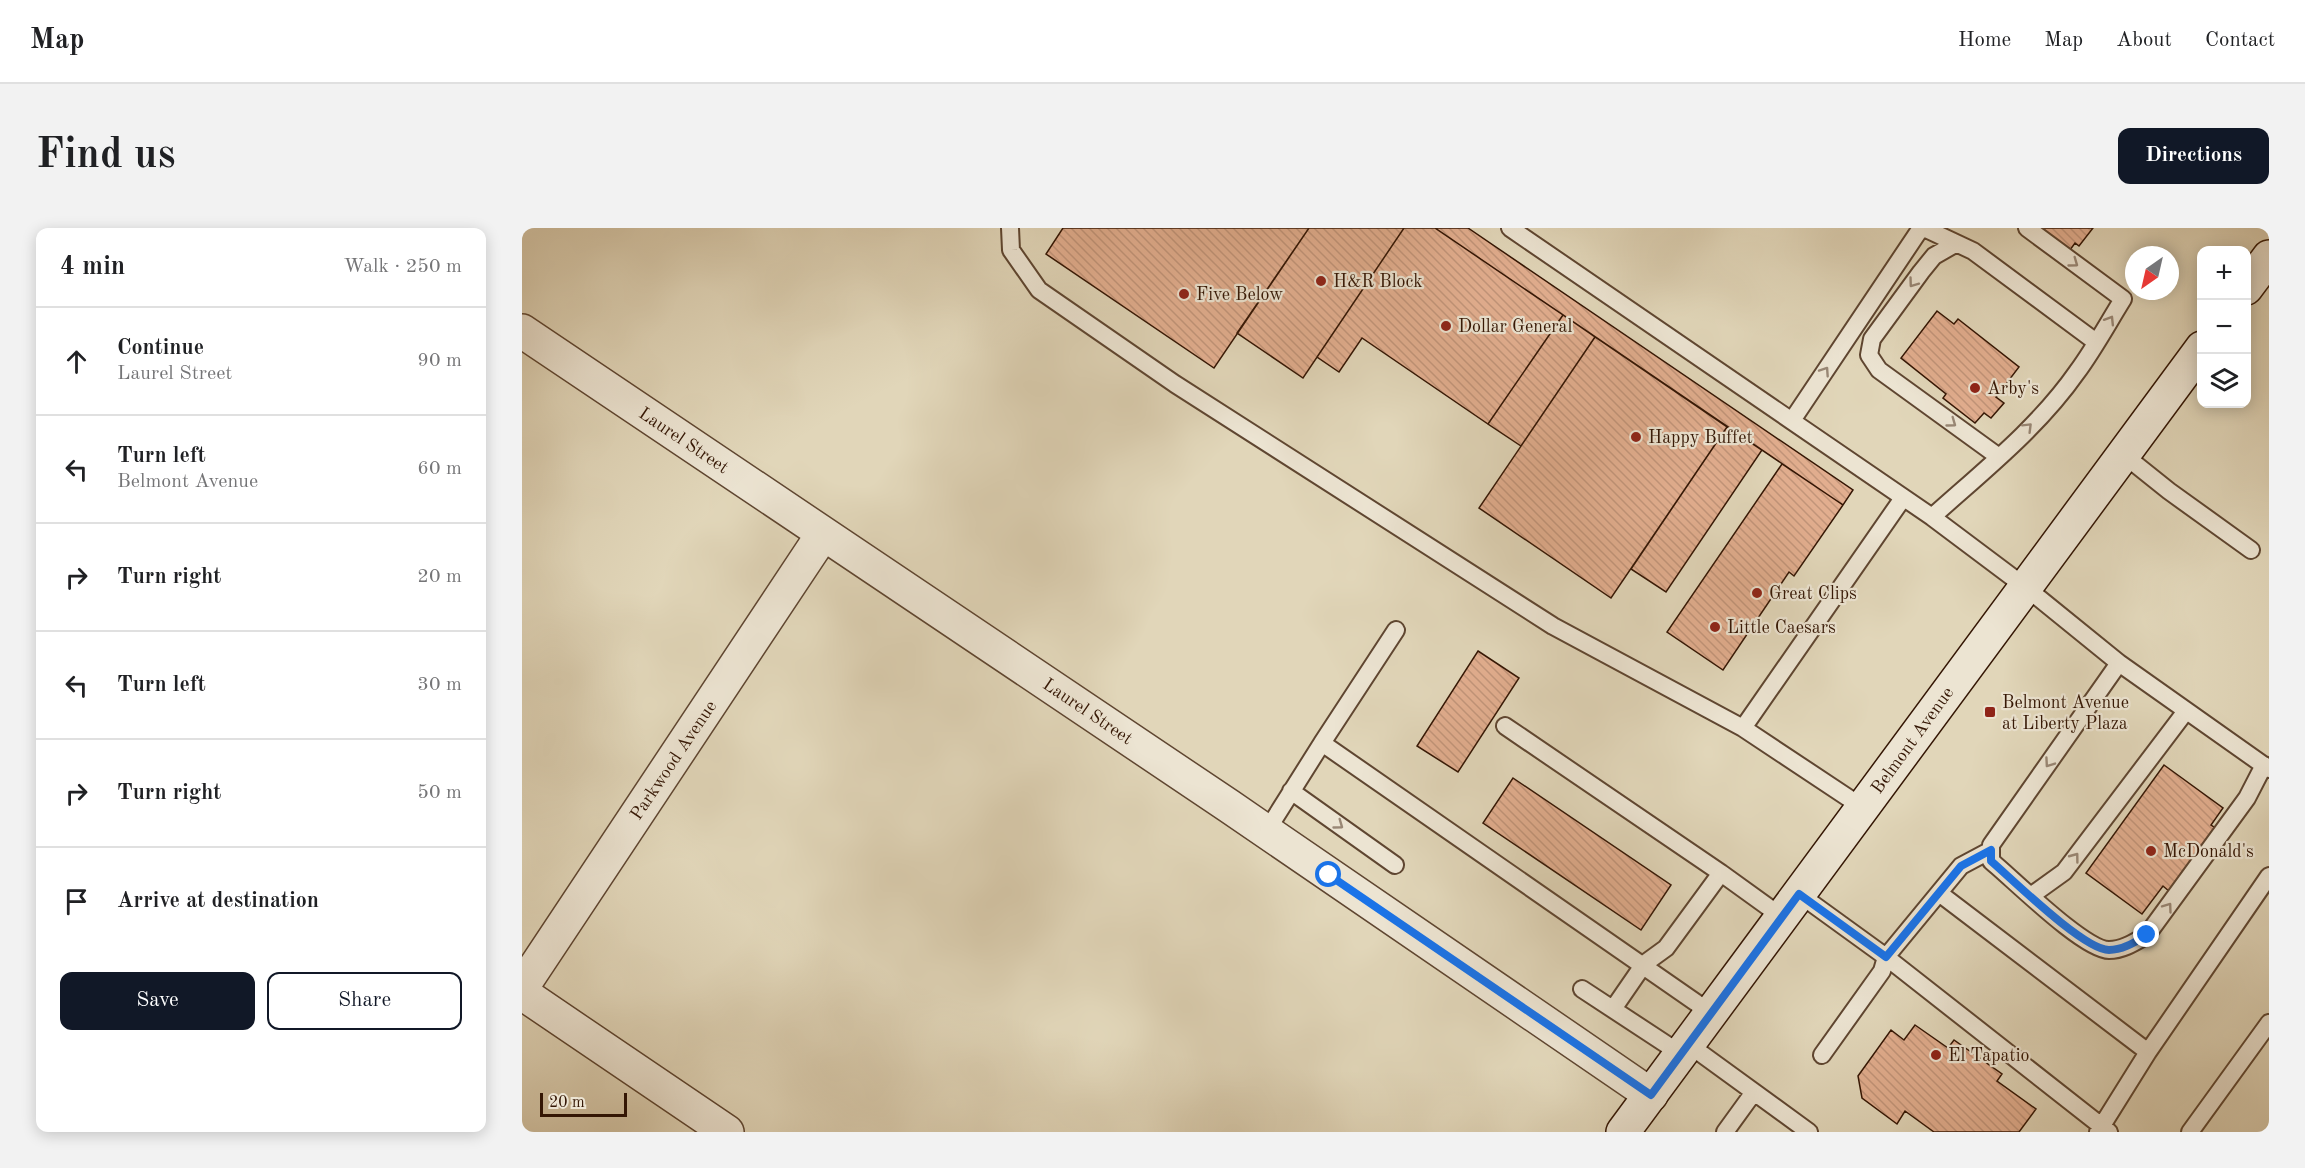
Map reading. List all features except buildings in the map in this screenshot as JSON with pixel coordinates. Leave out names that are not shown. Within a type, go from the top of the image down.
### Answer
[{"type":"street","points":[[2251,282],[2268,259]]},
{"type":"street","name":"Laurel Street","points":[[522,331],[1266,832],[1651,1095]]},
{"type":"street","name":"Belmont Avenue","points":[[1625,1131],[2024,586],[2198,354]]},
{"type":"street","name":"Parkwood Avenue","points":[[522,987],[823,534]]},
{"type":"street","points":[[522,993],[728,1132]]},
{"type":"lane","points":[[1010,228],[1011,250],[1039,290],[1146,364],[1553,626],[1743,728],[1862,807]]},
{"type":"lane","points":[[1510,228],[1590,285],[1793,419],[1932,517],[2024,586],[2119,663],[2267,767],[2147,935],[2128,947],[2107,950],[2080,938],[1991,861],[1991,845],[2119,663]]},
{"type":"lane","points":[[1793,419],[1923,228],[1972,251],[2096,342]]},
{"type":"lane","points":[[1932,517],[1999,457],[2049,407],[2077,373],[2123,299],[2027,228]]},
{"type":"lane","points":[[1955,244],[1934,256],[1921,272],[1872,339],[1869,355],[1879,370],[1999,457]]},
{"type":"lane","points":[[2124,455],[2169,491],[2251,550]]},
{"type":"lane","points":[[1743,728],[1903,498]]},
{"type":"lane","points":[[1266,832],[1396,630]]},
{"type":"lane","points":[[2032,895],[2064,872],[2186,711]]},
{"type":"lane","points":[[1505,726],[1721,873],[1790,905],[1886,957],[2103,1130],[2148,1052],[2269,876]]},
{"type":"lane","points":[[1322,743],[1644,964],[1711,1013]]},
{"type":"lane","points":[[1292,791],[1395,865]]},
{"type":"lane","points":[[1822,1055],[1882,970],[1886,957],[1961,866],[1991,850]]},
{"type":"lane","points":[[1613,1009],[1644,964],[1666,948],[1721,873]]},
{"type":"lane","points":[[1939,893],[2148,1052]]},
{"type":"lane","points":[[1582,989],[1754,1092],[1809,1132]]},
{"type":"lane","points":[[2190,1132],[2269,1023]]},
{"type":"lane","points":[[1725,1132],[1754,1092]]},
{"type":"place","name":"H&R Block","points":[[1321,281]]},
{"type":"place","name":"Five Below","points":[[1184,294]]},
{"type":"place","name":"Dollar General","points":[[1446,326]]},
{"type":"place","name":"Arby's","points":[[1975,388]]},
{"type":"place","name":"Happy Buffet","points":[[1636,437]]},
{"type":"place","name":"Great Clips","points":[[1757,593]]},
{"type":"place","name":"Little Caesars","points":[[1715,627]]},
{"type":"place","name":"Belmont Avenue at Liberty Plaza","points":[[1990,712]]},
{"type":"place","name":"McDonald's","points":[[2151,851]]},
{"type":"place","name":"El Tapatio","points":[[1936,1055]]},
{"type":"route","points":[[1329,875],[1651,1095],[1799,894],[1886,957],[1961,866],[1991,850],[1991,861],[2080,938],[2107,950],[2128,947],[2147,935]]}]
